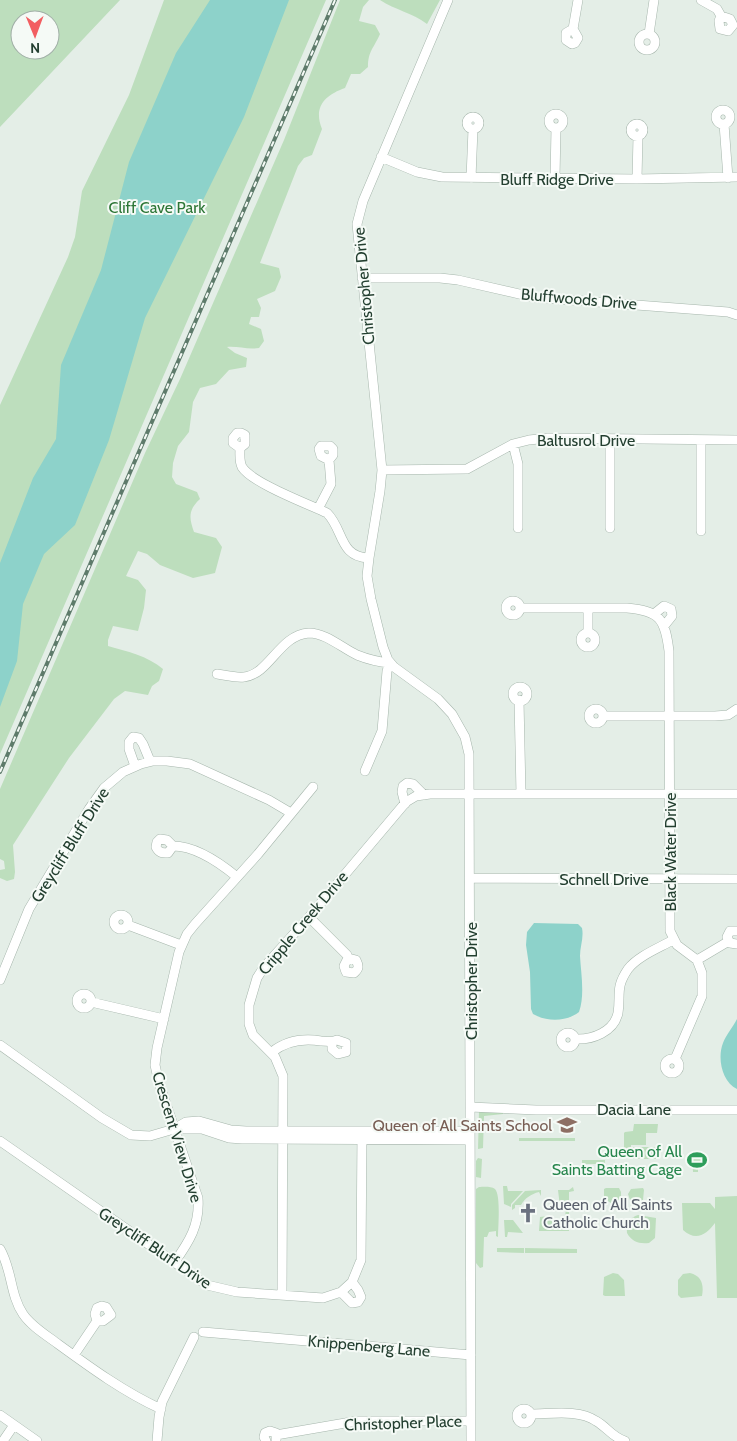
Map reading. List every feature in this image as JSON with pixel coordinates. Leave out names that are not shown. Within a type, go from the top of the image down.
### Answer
[{"type":"street","name":"Christopher Drive","points":[[448,0],[381,157],[358,216],[357,232],[382,470],[369,558],[368,582],[371,599],[383,647],[390,663],[438,699],[457,720],[468,747],[470,763],[471,1441]]},
{"type":"street","points":[[573,29],[578,0]]},
{"type":"street","points":[[649,34],[654,0]]},
{"type":"street","points":[[701,0],[716,10],[721,16]]},
{"type":"street","points":[[724,124],[732,177]]},
{"type":"street","points":[[556,128],[556,178]]},
{"type":"street","points":[[471,178],[473,129]]},
{"type":"street","points":[[637,179],[638,136]]},
{"type":"street","name":"Bluff Ridge Drive","points":[[381,157],[417,172],[442,177],[637,179],[732,177]]},
{"type":"street","name":"Bluffwoods Drive","points":[[362,278],[440,278],[458,280],[532,297],[728,312],[737,315]]},
{"type":"street","name":"Baltusrol Drive","points":[[382,470],[467,470],[513,444],[548,438],[737,440]]},
{"type":"street","points":[[610,439],[610,528]]},
{"type":"street","points":[[701,440],[701,531]]},
{"type":"street","points":[[513,444],[518,464],[518,528]]},
{"type":"street","points":[[240,448],[242,466],[249,474],[264,484],[327,513],[334,520],[345,548],[357,556],[369,558]]},
{"type":"street","points":[[318,509],[331,484],[329,460]]},
{"type":"street","name":"Black Water Drive","points":[[654,614],[664,606],[670,609],[672,616],[664,626]]},
{"type":"street","name":"Black Water Drive","points":[[520,608],[628,608],[645,610],[654,614],[664,626],[669,650],[670,931],[673,940]]},
{"type":"street","points":[[588,608],[588,633]]},
{"type":"street","points":[[217,674],[243,677],[252,674],[292,638],[310,633],[335,642],[359,656],[390,663],[387,671],[382,731],[365,771]]},
{"type":"street","points":[[519,700],[521,794]]},
{"type":"street","points":[[604,716],[715,716],[735,713]]},
{"type":"street","points":[[135,766],[129,749],[129,742],[133,737],[139,738],[150,762]]},
{"type":"street","name":"Greycliff Bluff Drive","points":[[0,980],[29,909],[89,809],[104,788],[123,772],[150,762],[167,760],[190,764],[268,800],[291,813]]},
{"type":"street","name":"Cripple Creek Drive","points":[[405,804],[402,792],[403,786],[407,784],[413,784],[424,795]]},
{"type":"street","name":"Crescent View Drive","points":[[174,1263],[193,1235],[198,1220],[199,1206],[155,1065],[156,1048],[181,945],[195,924],[258,854],[314,787]]},
{"type":"street","name":"Cripple Creek Drive","points":[[282,1295],[284,1076],[272,1052],[253,1035],[249,1024],[250,1005],[256,978],[264,966],[309,918],[405,804],[411,798],[424,795],[737,794]]},
{"type":"street","points":[[173,846],[182,846],[200,853],[225,867],[237,877]]},
{"type":"street","name":"Schnell Drive","points":[[470,878],[737,879]]},
{"type":"street","points":[[309,918],[348,958]]},
{"type":"street","points":[[128,925],[181,945]]},
{"type":"street","points":[[697,960],[733,942],[727,937],[729,932],[737,931]]},
{"type":"street","points":[[575,1040],[593,1038],[608,1028],[618,1014],[618,988],[627,971],[642,958],[673,940],[677,946],[697,960],[702,973],[702,996],[675,1059]]},
{"type":"street","points":[[91,1002],[164,1019]]},
{"type":"street","points":[[272,1052],[289,1042],[321,1040],[332,1043]]},
{"type":"street","points":[[0,1045],[126,1134],[131,1135],[150,1136],[186,1122],[199,1120],[230,1130],[282,1135],[470,1135]]},
{"type":"street","name":"Dacia Lane","points":[[470,1107],[536,1110],[737,1110]]},
{"type":"street","name":"Greycliff Bluff Drive","points":[[0,1141],[207,1285],[237,1292],[323,1298],[340,1292],[352,1282],[361,1260],[362,1135]]},
{"type":"street","points":[[0,1250],[18,1306],[33,1326],[136,1397],[161,1409]]},
{"type":"street","points":[[340,1292],[352,1303],[358,1302],[361,1297],[352,1282]]},
{"type":"street","points":[[74,1356],[97,1321]]},
{"type":"street","name":"Knippenberg Lane","points":[[203,1332],[471,1355]]},
{"type":"street","points":[[158,1441],[162,1402],[194,1337]]},
{"type":"street","points":[[531,1414],[584,1414],[598,1421],[619,1440]]},
{"type":"street","points":[[0,1415],[37,1441]]},
{"type":"street","name":"Christopher Place","points":[[266,1441],[264,1435],[268,1431],[272,1431],[276,1438],[357,1421],[471,1421]]},
{"type":"street","points":[[2,1441],[14,1425]]},
{"type":"green space","points":[[0,0],[120,0],[0,127]]},
{"type":"green space","name":"Cliff Cave Park","points":[[164,0],[326,0],[0,754],[0,405],[68,257],[75,237],[82,191],[129,95]]},
{"type":"green space","points":[[340,0],[369,0],[363,7],[359,21],[375,25],[380,34],[370,53],[368,67],[360,74],[351,74],[345,88],[327,98],[320,108],[319,114],[322,129],[312,155],[304,158],[298,166],[260,263],[279,268],[281,277],[275,291],[257,299],[261,308],[259,317],[251,317],[249,324],[261,329],[264,341],[259,348],[227,347],[247,358],[246,367],[229,370],[216,384],[200,388],[193,402],[189,432],[178,446],[173,463],[172,477],[176,484],[197,492],[200,499],[193,507],[191,514],[194,532],[216,538],[222,547],[215,573],[193,578],[160,565],[147,554],[138,551],[126,576],[138,580],[146,590],[138,631],[113,626],[108,646],[137,654],[157,664],[163,669],[159,681],[152,686],[148,695],[125,691],[114,699],[69,758],[13,845],[14,879],[7,881],[0,878],[0,870],[5,869],[4,861],[0,859],[0,789],[145,453],[180,379],[284,140]]},
{"type":"green space","points":[[380,0],[440,0],[427,24]]},
{"type":"green space","points":[[503,1110],[503,1114],[484,1116],[483,1148],[478,1149],[479,1111]]},
{"type":"green space","points":[[634,1124],[658,1124],[657,1133],[646,1133],[646,1145],[631,1145],[631,1150],[628,1153],[624,1150],[624,1133],[633,1131]]},
{"type":"green space","points":[[519,1138],[575,1138],[575,1141],[519,1141]]},
{"type":"green space","points":[[633,1147],[656,1147],[656,1159],[633,1159]]},
{"type":"green space","name":"Queen of All Saints Batting Cage","points":[[692,1153],[701,1153],[702,1167],[698,1167],[698,1172],[693,1172]]},
{"type":"green space","points":[[478,1158],[482,1159],[481,1178],[476,1177],[476,1161]]},
{"type":"green space","points":[[582,1160],[605,1160],[605,1164],[582,1164]]},
{"type":"green space","points":[[503,1186],[507,1186],[508,1191],[523,1191],[511,1204],[511,1207],[504,1204]]},
{"type":"green space","points":[[479,1187],[495,1189],[499,1212],[498,1237],[496,1236],[496,1231],[489,1232],[487,1237],[484,1237],[483,1267],[480,1268],[476,1263],[476,1189]]},
{"type":"green space","points":[[573,1187],[574,1191],[569,1192],[569,1231],[539,1231],[540,1217],[549,1216],[555,1220],[565,1218],[566,1207],[560,1207],[558,1190],[569,1190]]},
{"type":"green space","points":[[619,1188],[621,1197],[618,1201],[611,1203],[604,1199],[604,1189]]},
{"type":"green space","points":[[643,1188],[643,1200],[636,1203],[630,1200],[628,1194],[631,1189]]},
{"type":"green space","points":[[541,1190],[541,1196],[539,1192],[533,1194],[526,1198],[521,1205],[515,1205],[515,1208],[512,1210],[512,1205],[525,1191]]},
{"type":"green space","points":[[737,1196],[737,1298],[717,1298],[715,1223],[701,1235],[692,1236],[688,1234],[683,1230],[682,1203],[710,1203],[715,1209],[715,1197]]},
{"type":"green space","points":[[638,1215],[656,1218],[655,1238],[649,1243],[636,1242],[627,1233],[629,1222]]},
{"type":"green space","points":[[504,1220],[513,1220],[523,1233],[508,1232],[507,1237],[505,1237]]},
{"type":"green space","points":[[497,1248],[524,1248],[524,1253],[497,1252]]},
{"type":"green space","points":[[525,1248],[577,1249],[577,1253],[525,1253]]},
{"type":"green space","points":[[613,1273],[618,1274],[624,1280],[625,1296],[603,1295],[604,1277]]},
{"type":"green space","points":[[690,1273],[700,1279],[703,1288],[702,1296],[681,1298],[678,1295],[678,1280],[683,1274]]},
{"type":"water","points":[[210,0],[289,0],[244,117],[145,318],[109,440],[75,525],[44,554],[23,604],[17,661],[0,707],[0,563],[33,478],[56,439],[61,365],[101,270],[129,162],[176,53]]},
{"type":"water","points":[[534,923],[578,924],[582,928],[580,956],[582,999],[579,1012],[568,1018],[550,1020],[538,1017],[533,1014],[531,1009],[530,972],[526,945],[527,932]]},
{"type":"water","points":[[737,1019],[737,1089],[732,1086],[724,1075],[721,1049],[724,1040]]},
{"type":"railway","points":[[0,772],[335,0]]},
{"type":"place","name":"Queen of All Saints School","points":[[567,1125]]},
{"type":"place","name":"Queen of All Saints Batting Cage","points":[[697,1160]]},
{"type":"place","name":"Queen of All Saints Catholic Church","points":[[528,1213]]}]
